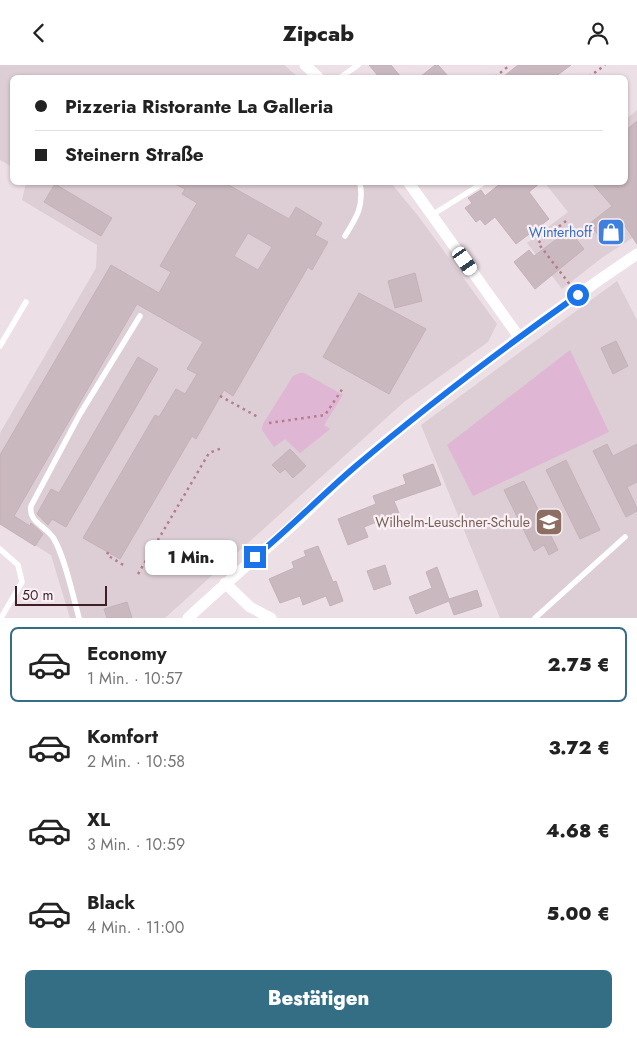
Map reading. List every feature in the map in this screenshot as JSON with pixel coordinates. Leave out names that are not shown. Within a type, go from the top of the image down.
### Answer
[{"type":"street","points":[[305,65],[316,75]]},
{"type":"street","points":[[410,185],[519,337]]},
{"type":"street","points":[[188,618],[225,583],[285,532],[354,467],[381,445],[519,337],[637,254]]},
{"type":"street","points":[[225,583],[250,607],[271,618]]},
{"type":"lane","points":[[344,75],[358,65]]},
{"type":"lane","points":[[345,237],[360,207],[362,199],[360,185]]},
{"type":"lane","points":[[432,215],[480,185]]},
{"type":"lane","points":[[0,346],[26,302]]},
{"type":"lane","points":[[79,618],[60,551],[51,534],[32,518],[31,506],[80,414],[140,316]]},
{"type":"lane","points":[[535,618],[625,537]]},
{"type":"lane","points":[[0,549],[18,565],[22,582],[0,618]]},
{"type":"path","points":[[498,75],[510,65]]},
{"type":"path","points":[[592,75],[605,65]]},
{"type":"path","points":[[566,221],[538,243],[578,295]]},
{"type":"path","points":[[269,423],[325,415],[343,388]]},
{"type":"path","points":[[220,396],[258,417]]},
{"type":"path","points":[[138,574],[209,453],[222,448]]},
{"type":"path","points":[[108,552],[107,555],[126,566]]},
{"type":"shaded area","points":[[0,65],[284,65],[296,75],[10,75],[10,166],[0,160]]},
{"type":"shaded area","points":[[637,110],[637,235],[603,257],[562,289],[527,243],[568,212],[547,185],[628,185],[628,118]]},
{"type":"shaded area","points":[[26,185],[393,185],[419,217],[497,324],[488,342],[404,402],[165,618],[70,618],[51,555],[0,524],[0,433],[96,268],[97,245],[22,200]]},
{"type":"shaded area","name":"Wilhelm-Leuschner-Schule","points":[[617,281],[637,320],[637,618],[500,618],[421,425]]},
{"type":"shaded area","points":[[570,350],[609,432],[473,496],[447,445]]},
{"type":"shaded area","points":[[304,373],[343,395],[324,425],[330,429],[300,453],[285,439],[274,447],[262,430],[263,424],[293,376]]},
{"type":"building","points":[[369,65],[391,65],[399,75],[377,75]]},
{"type":"building","points":[[435,65],[438,65],[447,75],[422,75]]},
{"type":"building","points":[[518,65],[571,65],[558,75],[506,75]]},
{"type":"building","points":[[637,121],[637,244],[625,226],[604,242],[589,224],[612,206],[594,185],[628,185],[628,128]]},
{"type":"building","points":[[54,185],[57,185],[112,218],[101,236],[44,202]]},
{"type":"building","points":[[177,185],[229,185],[289,219],[296,207],[322,223],[315,235],[328,242],[312,270],[308,267],[233,396],[224,390],[196,439],[192,436],[120,559],[83,538],[155,415],[159,417],[176,389],[185,394],[197,374],[187,369],[203,342],[137,304],[14,516],[30,526],[31,523],[43,534],[35,546],[0,524],[0,455],[111,265],[159,293],[171,272],[160,266],[197,203],[182,194],[185,189]],"holes":[[[248,233],[272,247],[258,270],[234,256]]]},
{"type":"building","points":[[499,185],[538,185],[529,192],[549,219],[516,244],[495,217],[485,225],[480,219],[476,222],[465,208],[472,203],[468,198],[481,190],[485,196]]},
{"type":"building","points":[[569,230],[584,249],[535,289],[514,262],[529,250],[534,256]]},
{"type":"building","points":[[415,273],[422,301],[395,308],[388,281]]},
{"type":"building","points":[[359,293],[426,329],[389,394],[323,357]]},
{"type":"building","points":[[616,341],[628,366],[613,374],[601,348]]},
{"type":"building","points":[[138,357],[158,369],[66,527],[52,519],[48,525],[37,514],[51,489],[59,493]]},
{"type":"building","points":[[607,444],[613,456],[637,444],[637,482],[627,487],[637,511],[626,517],[593,451]]},
{"type":"building","points":[[290,449],[306,466],[293,478],[285,469],[280,473],[272,465]]},
{"type":"building","points":[[566,460],[600,530],[580,539],[546,470]]},
{"type":"building","points":[[433,464],[441,485],[394,501],[399,513],[364,527],[368,537],[348,545],[338,519],[376,504],[373,496],[406,484],[403,475]]},
{"type":"building","points":[[524,481],[558,550],[549,555],[544,545],[534,551],[504,490]]},
{"type":"building","points":[[318,546],[333,582],[336,581],[343,601],[330,606],[326,596],[303,605],[300,596],[280,603],[269,579],[294,568],[292,562],[306,556],[304,551]]},
{"type":"building","points":[[385,565],[391,584],[374,590],[367,571]]},
{"type":"building","points":[[437,567],[449,599],[477,590],[482,606],[454,615],[449,601],[416,614],[409,597],[432,588],[426,572]]},
{"type":"building","points":[[127,602],[132,618],[107,618],[104,609]]},
{"type":"place","name":"Winterhoff","points":[[611,232]]},
{"type":"place","name":"Wilhelm-Leuschner-Schule","points":[[549,522]]},
{"type":"route","points":[[255,557],[285,532],[354,467],[401,428],[519,337],[578,295]]}]
